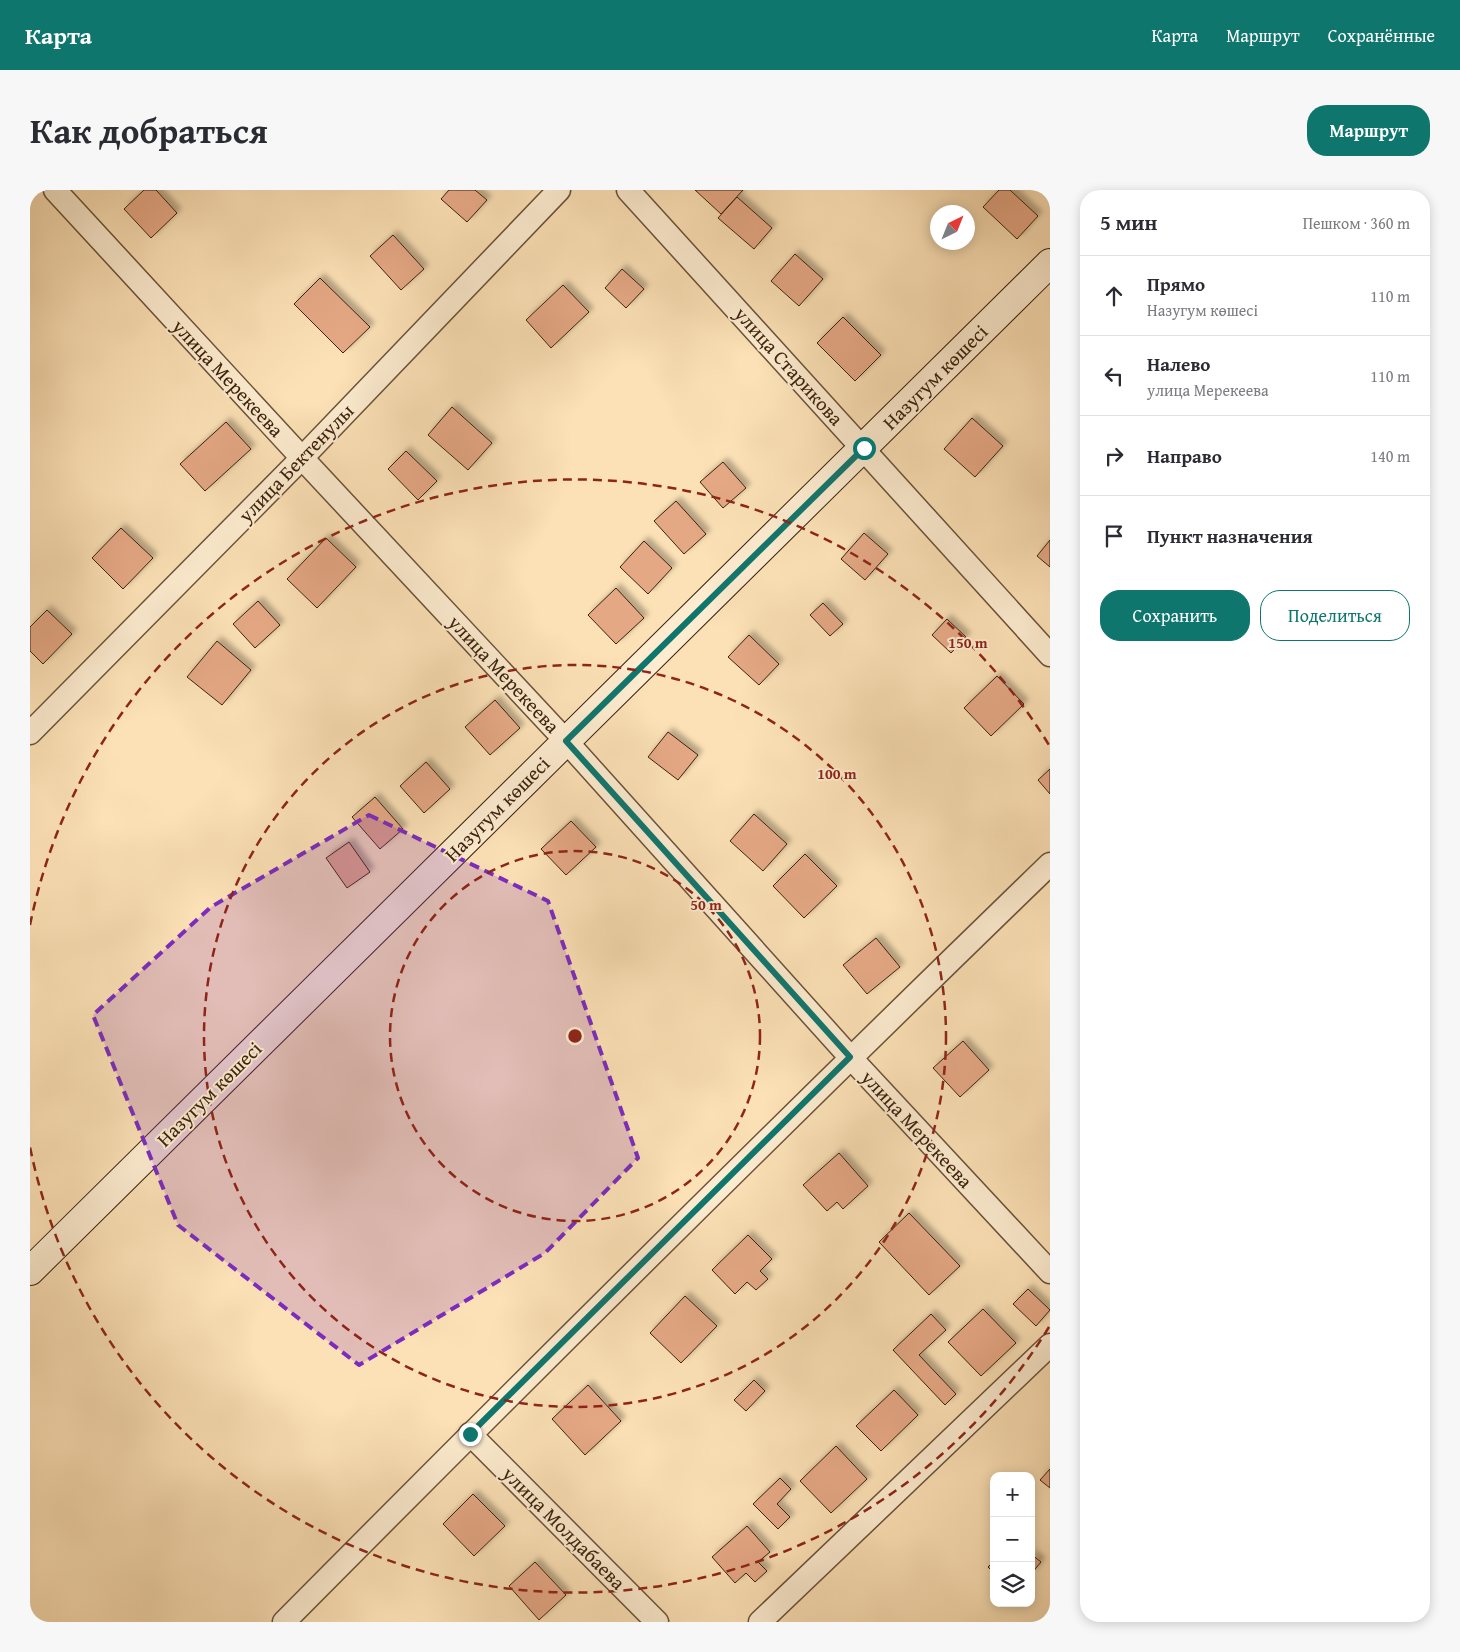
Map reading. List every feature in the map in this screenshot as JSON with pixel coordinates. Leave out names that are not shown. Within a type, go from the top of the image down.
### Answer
[{"type":"street","name":"улица Мерекеева","points":[[55,190],[566,741],[850,1057],[1050,1272]]},
{"type":"street","name":"улица Бектенулы","points":[[30,733],[302,458],[559,190]]},
{"type":"street","name":"улица Старикова","points":[[628,190],[1050,655]]},
{"type":"street","name":"Назугум көшесі","points":[[30,1271],[1050,264]]},
{"type":"street","points":[[284,1622],[470,1434],[850,1057],[1050,864]]},
{"type":"street","points":[[760,1622],[1050,1345]]},
{"type":"street","name":"улица Молдабаева","points":[[470,1434],[657,1622]]},
{"type":"highlighted area","points":[[369,815],[548,901],[638,1158],[545,1253],[359,1365],[178,1225],[93,1015],[211,907]]},
{"type":"building","points":[[144,190],[156,190],[177,213],[151,238],[124,209]]},
{"type":"building","points":[[449,190],[475,190],[487,200],[467,222],[441,199]]},
{"type":"building","points":[[695,190],[743,190],[721,214]]},
{"type":"building","points":[[999,190],[1010,190],[1038,216],[1017,239],[983,207]]},
{"type":"building","points":[[737,197],[772,228],[754,249],[718,218]]},
{"type":"building","points":[[393,235],[424,269],[401,290],[370,256]]},
{"type":"building","points":[[795,254],[823,279],[799,306],[771,281]]},
{"type":"building","points":[[622,269],[644,289],[626,308],[605,288]]},
{"type":"building","points":[[320,278],[370,327],[343,353],[294,304]]},
{"type":"building","points":[[563,285],[589,312],[551,348],[526,320]]},
{"type":"building","points":[[843,317],[881,355],[855,381],[817,343]]},
{"type":"building","points":[[452,407],[492,443],[468,470],[428,435]]},
{"type":"building","points":[[972,418],[1003,446],[975,477],[944,449]]},
{"type":"building","points":[[226,422],[251,449],[205,491],[180,464]]},
{"type":"building","points":[[406,451],[437,481],[418,500],[388,469]]},
{"type":"building","points":[[723,462],[746,488],[723,508],[700,482]]},
{"type":"building","points":[[676,501],[706,534],[684,554],[654,521]]},
{"type":"building","points":[[121,528],[153,558],[123,589],[92,558]]},
{"type":"building","points":[[864,533],[888,554],[865,580],[841,559]]},
{"type":"building","points":[[326,538],[356,567],[317,608],[287,579]]},
{"type":"building","points":[[1050,540],[1050,567],[1037,556]]},
{"type":"building","points":[[644,541],[672,568],[648,594],[620,567]]},
{"type":"building","points":[[616,588],[644,618],[616,644],[588,615]]},
{"type":"building","points":[[258,601],[280,625],[255,648],[233,624]]},
{"type":"building","points":[[823,603],[843,624],[830,636],[810,615]]},
{"type":"building","points":[[47,610],[72,634],[43,664],[30,651],[30,627]]},
{"type":"building","points":[[947,619],[966,637],[951,653],[932,635]]},
{"type":"building","points":[[749,635],[779,664],[759,685],[728,657]]},
{"type":"building","points":[[217,641],[251,670],[222,705],[187,677]]},
{"type":"building","points":[[997,676],[1024,704],[991,736],[964,708]]},
{"type":"building","points":[[495,700],[520,728],[490,755],[465,727]]},
{"type":"building","points":[[668,732],[698,755],[678,780],[648,757]]},
{"type":"building","points":[[426,762],[450,789],[424,813],[400,786]]},
{"type":"building","points":[[1050,769],[1050,794],[1038,780]]},
{"type":"building","points":[[375,797],[403,829],[380,849],[352,817]]},
{"type":"building","points":[[754,814],[787,844],[763,871],[730,841]]},
{"type":"building","points":[[571,821],[596,847],[566,875],[541,849]]},
{"type":"building","points":[[349,842],[370,872],[347,888],[326,858]]},
{"type":"building","points":[[805,854],[837,886],[804,918],[773,886]]},
{"type":"building","points":[[876,938],[900,967],[867,994],[843,965]]},
{"type":"building","points":[[963,1041],[989,1070],[960,1097],[933,1068]]},
{"type":"building","points":[[839,1153],[868,1186],[843,1209],[837,1202],[827,1211],[803,1185]]},
{"type":"building","points":[[909,1213],[960,1266],[929,1295],[879,1242]]},
{"type":"building","points":[[748,1235],[772,1259],[760,1271],[768,1279],[756,1290],[747,1282],[735,1294],[712,1270]]},
{"type":"building","points":[[1028,1289],[1050,1310],[1036,1326],[1013,1304]]},
{"type":"building","points":[[685,1296],[717,1326],[681,1363],[650,1333]]},
{"type":"building","points":[[983,1309],[1016,1343],[981,1376],[948,1342]]},
{"type":"building","points":[[931,1314],[946,1330],[919,1355],[956,1394],[945,1405],[893,1350]]},
{"type":"building","points":[[754,1380],[765,1391],[746,1411],[734,1400]]},
{"type":"building","points":[[588,1385],[621,1421],[585,1455],[552,1419]]},
{"type":"building","points":[[894,1390],[918,1415],[881,1451],[856,1426]]},
{"type":"building","points":[[836,1446],[867,1479],[831,1513],[800,1481]]},
{"type":"building","points":[[1050,1469],[1050,1488],[1040,1480]]},
{"type":"building","points":[[780,1478],[791,1489],[777,1504],[790,1517],[778,1529],[753,1504]]},
{"type":"building","points":[[473,1494],[505,1526],[474,1556],[443,1524]]},
{"type":"building","points":[[747,1526],[770,1552],[758,1562],[767,1571],[755,1582],[746,1573],[735,1583],[712,1557]]},
{"type":"building","points":[[1035,1557],[1041,1562],[1035,1569]]},
{"type":"building","points":[[535,1562],[566,1595],[539,1620],[509,1586]]},
{"type":"route","points":[[470,1434],[850,1057],[566,741],[864,448]]}]
